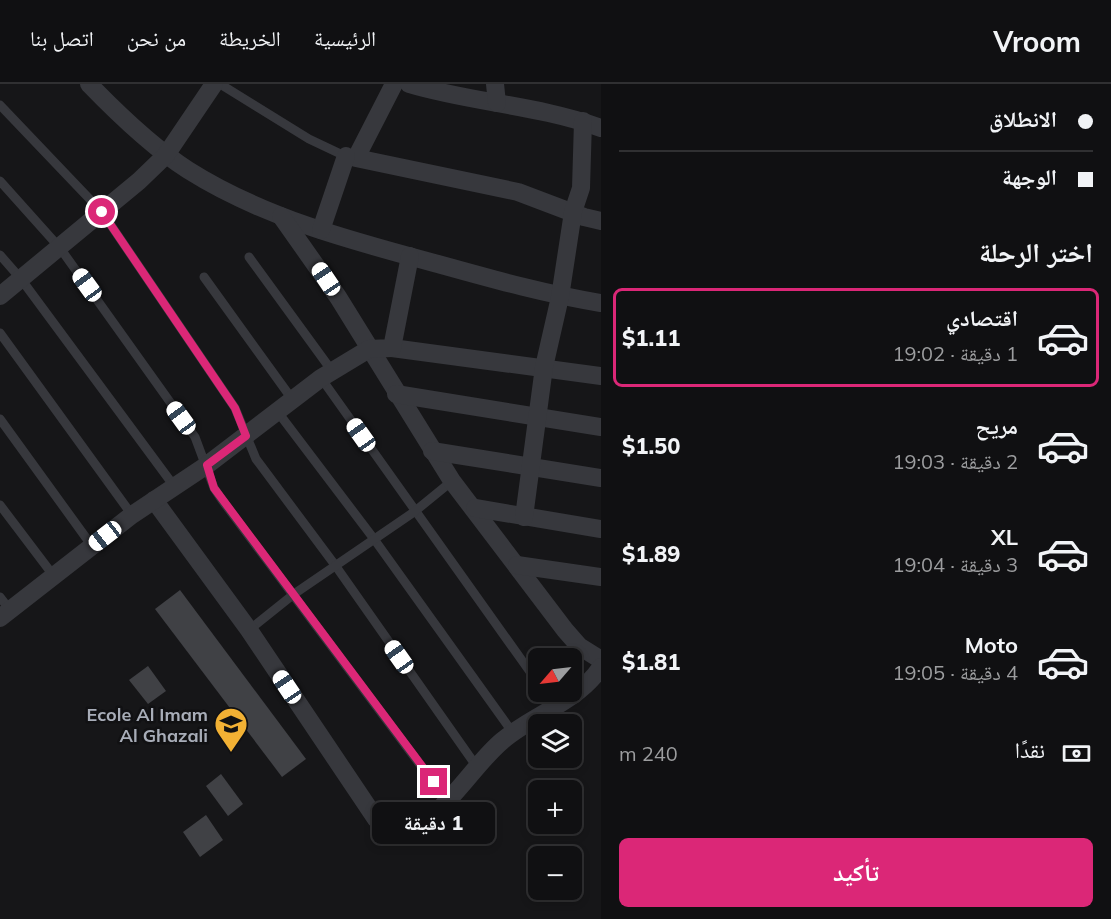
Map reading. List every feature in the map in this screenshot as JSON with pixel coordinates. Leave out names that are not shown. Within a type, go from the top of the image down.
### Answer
[{"type":"street","points":[[89,84],[166,155],[214,185],[281,216],[410,256],[560,297],[601,303]]},
{"type":"street","points":[[0,296],[60,248],[166,155],[214,84]]},
{"type":"street","points":[[321,230],[351,157],[394,84]]},
{"type":"street","points":[[409,84],[464,99],[497,103],[583,121],[601,128]]},
{"type":"street","points":[[495,84],[497,103]]},
{"type":"street","points":[[524,517],[544,367],[560,297],[573,212],[580,188],[583,121]]},
{"type":"street","points":[[351,157],[519,192],[601,221]]},
{"type":"street","points":[[281,216],[338,297],[452,481],[579,646],[601,660]]},
{"type":"street","points":[[392,348],[410,256]]},
{"type":"street","points":[[3,608],[53,575],[132,515],[207,465],[292,399],[369,349],[392,348],[601,376]]},
{"type":"street","points":[[396,394],[601,427]]},
{"type":"street","points":[[432,451],[601,478]]},
{"type":"street","points":[[154,500],[249,630],[376,819],[386,828],[396,832],[404,831],[424,821],[445,803],[489,753],[513,733],[582,688],[601,667]]},
{"type":"street","points":[[475,508],[601,529]]},
{"type":"street","points":[[517,566],[601,577]]},
{"type":"lane","points":[[220,84],[309,139],[351,157]]},
{"type":"lane","points":[[0,105],[102,212],[235,408],[256,459],[335,565],[477,767]]},
{"type":"lane","points":[[0,181],[60,248],[195,437],[214,488],[222,500],[434,782],[445,803]]},
{"type":"lane","points":[[0,255],[21,279],[174,486]]},
{"type":"lane","points":[[249,257],[414,512],[528,669]]},
{"type":"lane","points":[[204,277],[292,399]]},
{"type":"lane","points":[[0,333],[132,515]]},
{"type":"lane","points":[[277,411],[374,539],[513,733]]},
{"type":"lane","points":[[0,419],[92,546]]},
{"type":"lane","points":[[249,630],[294,594],[414,512],[452,481]]},
{"type":"lane","points":[[0,505],[53,575]]},
{"type":"lane","points":[[552,702],[556,707]]},
{"type":"building","points":[[180,590],[306,759],[282,777],[155,609]]},
{"type":"building","points":[[148,666],[166,691],[148,704],[129,680]]},
{"type":"building","points":[[221,774],[243,804],[228,816],[206,786]]},
{"type":"building","points":[[206,815],[223,840],[200,857],[183,832]]},
{"type":"place","name":"Ecole Al Imam Al Ghazali","points":[[231,753]]},
{"type":"route","points":[[102,212],[235,408],[243,425],[246,436],[207,465],[214,488],[434,782]]}]
